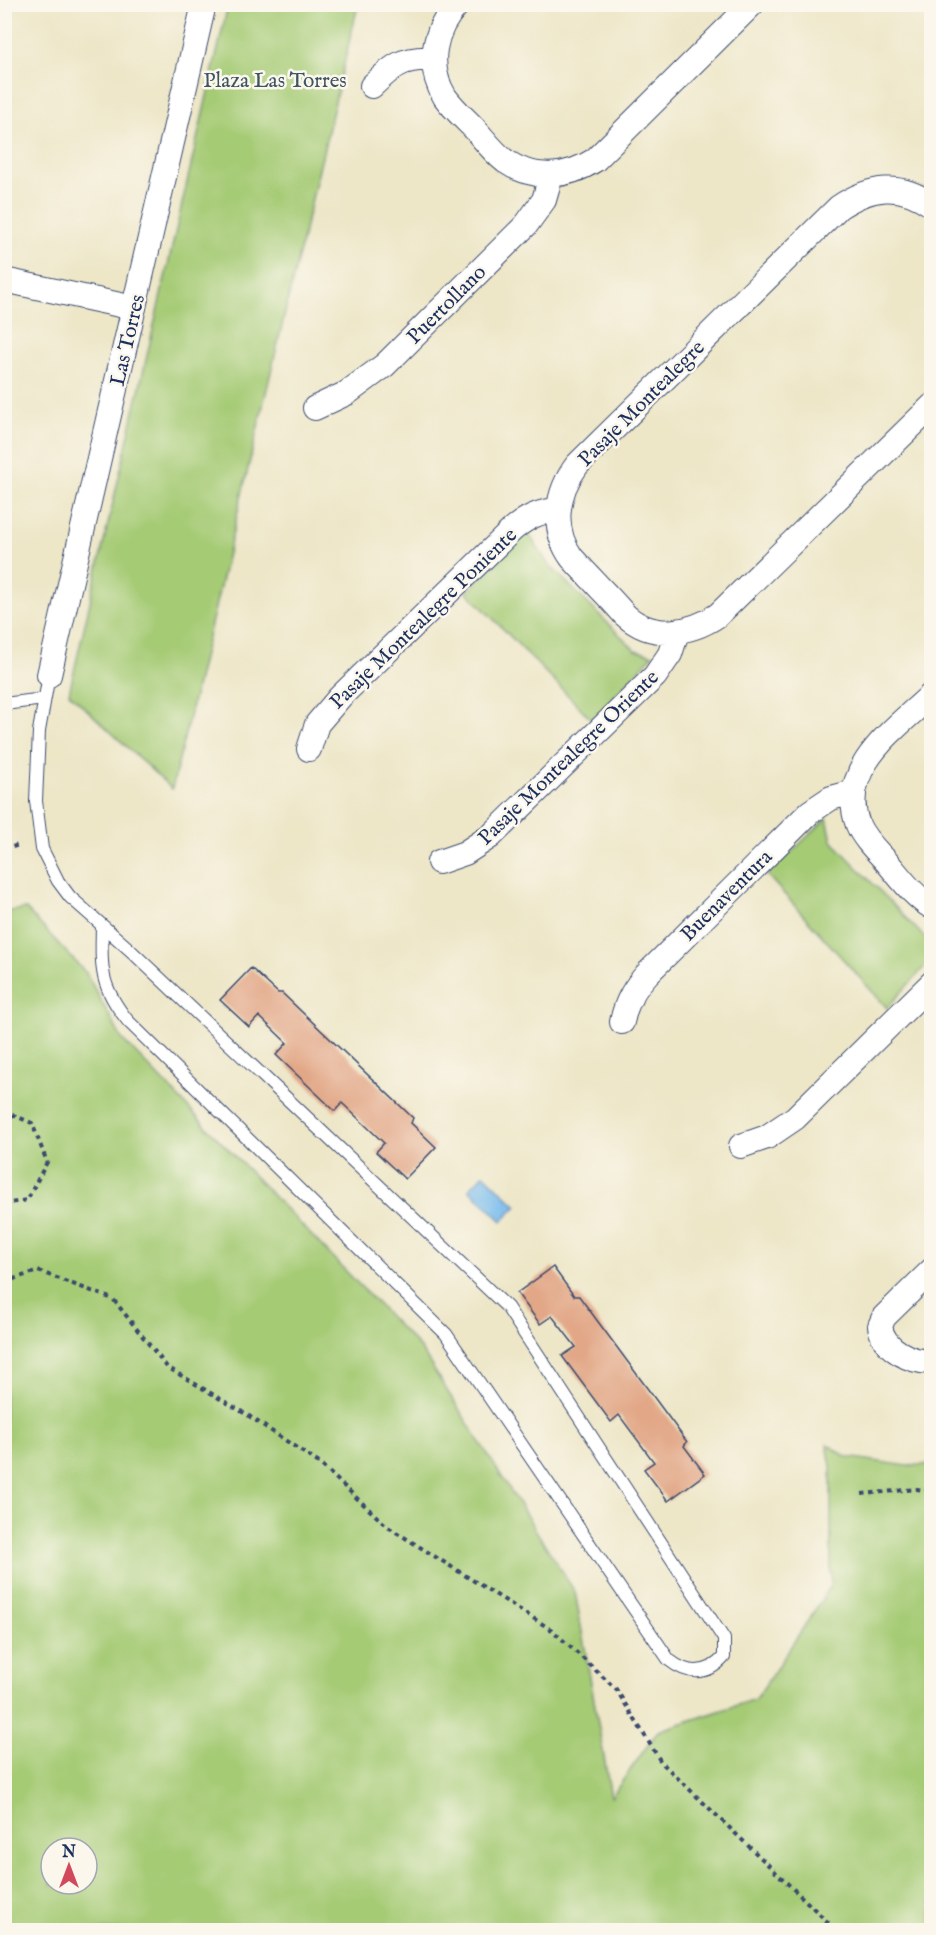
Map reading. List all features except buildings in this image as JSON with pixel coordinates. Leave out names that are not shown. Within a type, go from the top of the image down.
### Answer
[{"type":"street","name":"Las Torres","points":[[49,675],[204,4]]},
{"type":"street","points":[[458,4],[441,26],[435,42],[434,59],[440,87],[447,99],[503,160],[534,174],[551,176],[567,174],[595,160],[752,4]]},
{"type":"street","points":[[372,86],[388,70],[406,60],[434,59]]},
{"type":"street","name":"Puertollano","points":[[315,408],[347,393],[385,365],[536,213],[544,200],[551,176]]},
{"type":"street","name":"Pasaje Montealegre","points":[[932,205],[910,193],[882,189],[867,192],[839,207],[577,465],[567,478],[558,510],[559,526],[564,542],[572,556],[626,615],[650,629],[677,632],[692,630],[718,615],[932,406]]},
{"type":"street","points":[[4,280],[134,308]]},
{"type":"street","name":"Pasaje Montealegre Poniente","points":[[309,749],[317,724],[340,697],[512,530],[534,514],[558,510]]},
{"type":"street","name":"Pasaje Montealegre Oriente","points":[[439,862],[478,846],[499,828],[655,676],[670,654],[677,632]]},
{"type":"street","points":[[932,694],[869,756],[856,779],[854,792],[854,809],[858,825],[866,840],[917,896],[932,907]]},
{"type":"street","name":"Buenaventura","points":[[622,1022],[629,999],[637,985],[648,973],[810,813],[831,798],[854,792]]},
{"type":"street","points":[[741,1146],[767,1137],[795,1118],[932,983]]},
{"type":"street","points":[[932,1270],[885,1317],[880,1326],[884,1337],[898,1352],[912,1360],[932,1362]]},
{"type":"lane","points":[[49,675],[39,731],[36,801],[42,849],[58,881],[70,897],[129,949],[507,1307],[724,1639],[724,1657],[718,1664],[696,1672],[681,1669],[669,1660],[446,1334],[128,1021],[112,1000],[105,985],[101,965],[102,926]]},
{"type":"lane","points":[[4,704],[44,699]]},
{"type":"path","points":[[4,1111],[32,1123],[47,1162],[27,1200],[4,1204]]},
{"type":"path","points":[[4,1282],[38,1271],[113,1299],[166,1367],[249,1416],[319,1462],[388,1527],[552,1630],[616,1689],[661,1762],[836,1930]]},
{"type":"path","points":[[862,1494],[917,1489],[932,1491]]},
{"type":"green space","name":"Plaza Las Torres","points":[[228,5],[358,5],[172,789],[69,693]]},
{"type":"green space","points":[[527,532],[549,565],[635,650],[653,655],[592,720],[467,592]]},
{"type":"green space","points":[[827,818],[832,841],[925,938],[931,941],[931,960],[887,1008],[767,875]]},
{"type":"green space","points":[[26,909],[86,973],[122,1039],[420,1348],[575,1592],[611,1797],[658,1731],[756,1699],[831,1586],[831,1466],[827,1444],[847,1457],[907,1466],[931,1464],[931,1930],[5,1930],[4,912]]},
{"type":"water","points":[[484,1174],[517,1206],[502,1221],[469,1189]]}]
